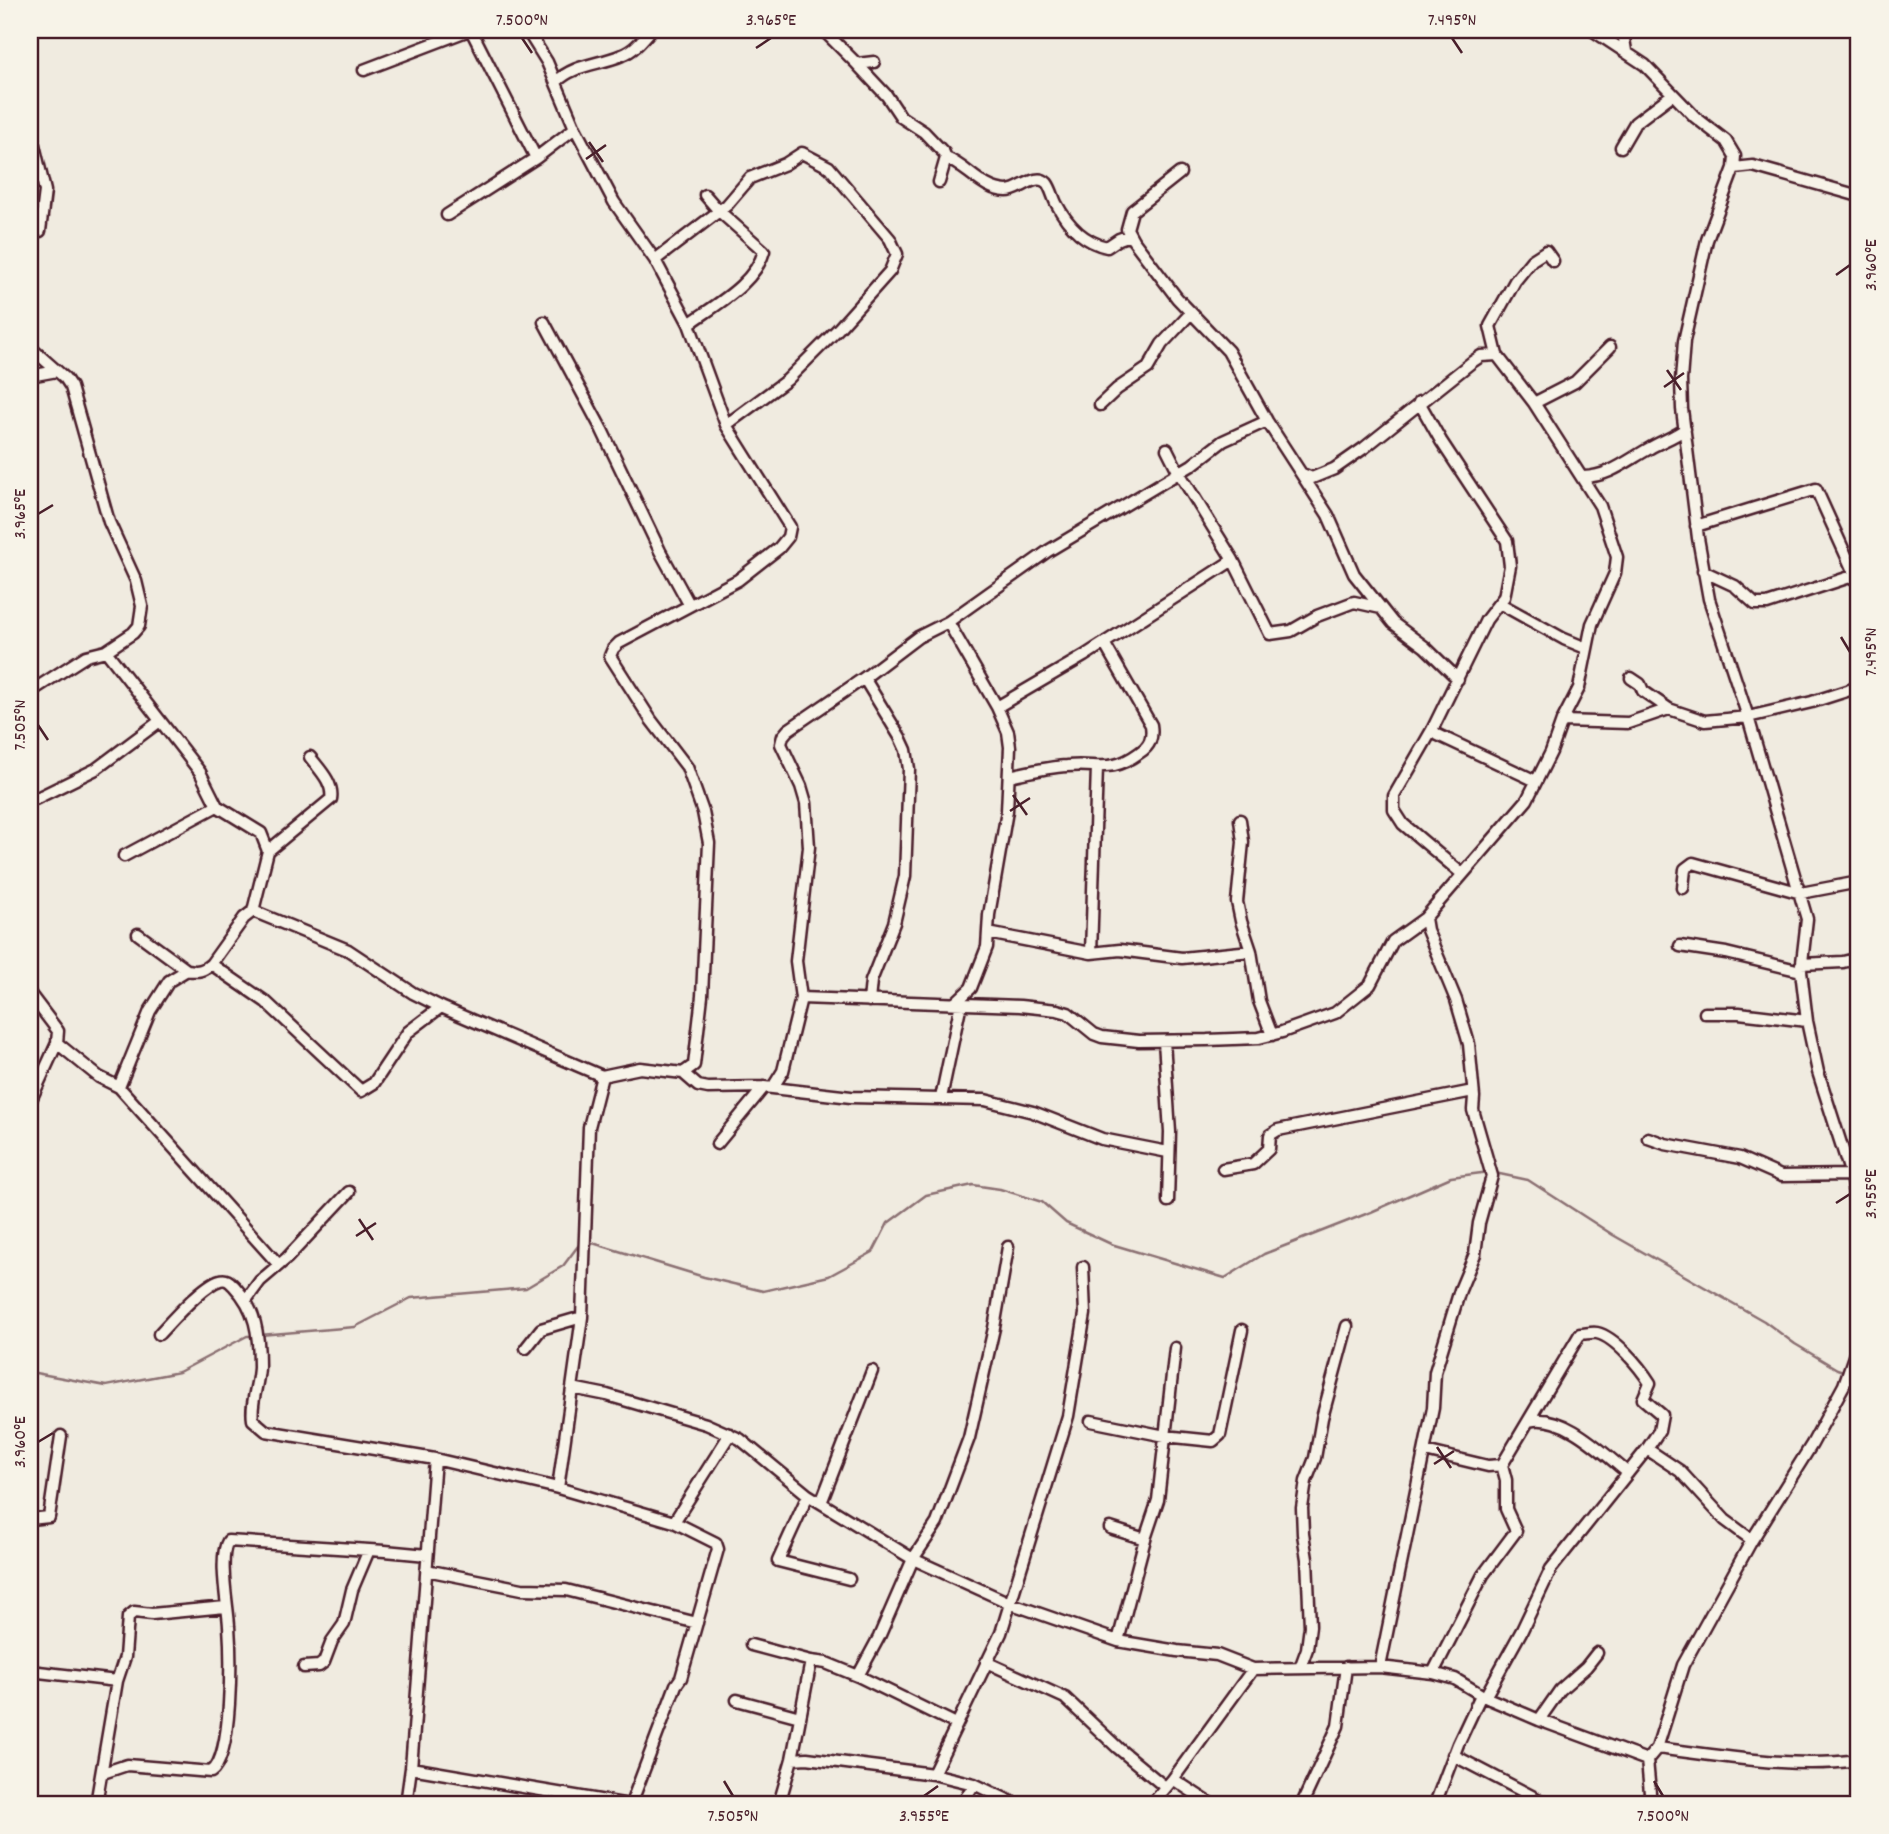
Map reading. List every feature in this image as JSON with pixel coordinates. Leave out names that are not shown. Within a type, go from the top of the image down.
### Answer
[{"type":"street","points":[[364,70],[470,30],[536,158]]},
{"type":"street","points":[[527,30],[556,82],[575,128],[614,202],[655,260],[689,324],[726,425],[790,527],[788,537],[738,580],[619,643],[612,649],[610,656],[651,720],[687,767],[703,812],[709,843],[702,996],[696,1059],[694,1065],[683,1073]]},
{"type":"street","points":[[556,82],[565,73],[624,55],[651,30]]},
{"type":"street","points":[[823,30],[887,96],[901,117],[934,140],[946,158],[962,166],[986,186],[1007,191],[1018,189],[1033,180],[1042,180],[1048,184],[1065,218],[1090,242],[1107,247],[1130,235]]},
{"type":"street","points":[[1592,30],[1645,65],[1704,125],[1726,141],[1735,156],[1734,168],[1707,240],[1684,341],[1681,380],[1696,526],[1709,599],[1801,893],[1807,930],[1801,968],[1807,1021],[1823,1091],[1851,1175],[1859,1229]]},
{"type":"street","points":[[1626,51],[1624,39],[1632,30]]},
{"type":"street","points":[[857,64],[874,62]]},
{"type":"street","points":[[1622,147],[1635,122],[1673,94]]},
{"type":"street","points":[[30,128],[45,191],[40,231]]},
{"type":"street","points":[[447,215],[536,158],[575,128]]},
{"type":"street","points":[[655,260],[719,211],[750,178],[785,164],[803,153],[829,167],[890,239],[897,254],[890,271],[804,363],[787,380],[726,425]]},
{"type":"street","points":[[939,182],[946,158]]},
{"type":"street","points":[[1734,168],[1753,166],[1859,196]]},
{"type":"street","points":[[1180,173],[1132,211],[1127,229],[1130,235],[1191,313],[1228,351],[1267,421],[1307,476],[1354,574],[1393,623],[1426,647],[1458,679]]},
{"type":"street","points":[[689,324],[735,291],[761,263],[764,251],[705,195]]},
{"type":"street","points":[[801,998],[958,1003],[1057,1010],[1068,1013],[1094,1034],[1102,1037],[1164,1041],[1259,1038],[1272,1035],[1335,1013],[1363,992],[1370,985],[1393,941],[1424,918],[1527,800],[1579,688],[1592,624],[1615,573],[1617,556],[1600,506],[1534,402],[1497,355],[1490,326],[1504,296],[1532,260],[1546,251],[1553,261]]},
{"type":"street","points":[[1100,405],[1117,389],[1148,368],[1162,344],[1191,313]]},
{"type":"street","points":[[544,322],[602,430],[660,551],[689,604]]},
{"type":"street","points":[[30,323],[31,348],[71,387],[109,522],[136,581],[142,606],[139,626],[133,633],[106,650],[86,656],[30,692]]},
{"type":"street","points":[[1534,402],[1574,382],[1610,347]]},
{"type":"street","points":[[1307,476],[1334,469],[1481,356],[1497,355]]},
{"type":"street","points":[[30,376],[57,371]]},
{"type":"street","points":[[1419,402],[1441,441],[1507,541],[1510,566],[1504,597],[1486,620],[1433,730],[1394,796],[1394,810],[1404,824],[1461,873]]},
{"type":"street","points":[[717,1144],[783,1071],[801,998],[796,961],[809,848],[808,824],[801,786],[781,744],[783,736],[918,637],[948,622],[1048,551],[1192,465],[1223,441],[1267,421]]},
{"type":"street","points":[[1585,482],[1658,444],[1669,441],[1685,429]]},
{"type":"street","points":[[1669,441],[1688,446]]},
{"type":"street","points":[[1167,449],[1233,560],[1270,634],[1291,631],[1317,616],[1354,602],[1381,608]]},
{"type":"street","points":[[1696,526],[1816,489],[1857,580],[1767,604],[1755,604],[1735,586],[1703,571]]},
{"type":"street","points":[[997,707],[1104,643],[1233,560]]},
{"type":"street","points":[[1499,603],[1564,639],[1586,648]]},
{"type":"street","points":[[941,1098],[958,1003],[971,988],[987,947],[1007,811],[1009,776],[1008,732],[997,707],[948,622]]},
{"type":"street","points":[[1009,776],[1063,766],[1116,766],[1143,750],[1150,742],[1153,734],[1151,725],[1104,643]]},
{"type":"street","points":[[106,650],[200,772],[217,806],[261,833],[268,851],[253,911],[244,918],[205,970],[187,970],[169,981],[150,1011],[119,1087]]},
{"type":"street","points":[[864,678],[900,737],[906,750],[909,769],[905,876],[894,923],[870,985],[869,1001]]},
{"type":"street","points":[[1631,678],[1640,684],[1643,691],[1669,709],[1705,721],[1748,717],[1812,702],[1859,687]]},
{"type":"street","points":[[1562,720],[1628,723],[1669,709]]},
{"type":"street","points":[[30,799],[96,769],[160,721]]},
{"type":"street","points":[[1433,730],[1438,735],[1536,781]]},
{"type":"street","points":[[268,851],[331,799],[330,785],[310,757]]},
{"type":"street","points":[[1091,953],[1097,767]]},
{"type":"street","points":[[124,856],[217,806]]},
{"type":"street","points":[[1240,820],[1243,842],[1237,902],[1251,951],[1259,1000],[1272,1035]]},
{"type":"street","points":[[1683,888],[1685,869],[1693,863],[1801,893],[1859,882]]},
{"type":"street","points":[[253,911],[348,950],[413,993],[441,1007],[602,1076],[640,1068],[683,1073],[698,1086],[708,1088],[769,1087],[851,1097],[985,1100],[1033,1112],[1102,1139],[1168,1152]]},
{"type":"street","points":[[1380,1667],[1392,1619],[1417,1478],[1433,1408],[1435,1372],[1460,1290],[1475,1254],[1479,1223],[1492,1185],[1490,1164],[1473,1110],[1472,1059],[1466,1033],[1424,918]]},
{"type":"street","points":[[988,933],[1091,953],[1127,950],[1163,958],[1251,951]]},
{"type":"street","points":[[138,934],[187,970]]},
{"type":"street","points":[[1680,946],[1801,968],[1859,958]]},
{"type":"street","points":[[211,964],[266,1002],[360,1091],[374,1083],[408,1032],[441,1007]]},
{"type":"street","points":[[971,988],[977,1004]]},
{"type":"street","points":[[30,997],[58,1031],[57,1043],[30,1102]]},
{"type":"street","points":[[1705,1013],[1739,1013],[1807,1021]]},
{"type":"street","points":[[1164,1041],[1170,1132],[1168,1201]]},
{"type":"street","points":[[57,1043],[99,1077],[119,1087],[279,1265]]},
{"type":"street","points":[[558,1488],[582,1317],[589,1127],[602,1076]]},
{"type":"street","points":[[1223,1169],[1253,1164],[1269,1149],[1270,1135],[1278,1130],[1473,1091]]},
{"type":"street","points":[[1648,1138],[1665,1144],[1740,1158],[1781,1175],[1851,1175]]},
{"type":"street","points":[[246,1300],[260,1281],[279,1265],[349,1192]]},
{"type":"street","points":[[858,1676],[879,1637],[913,1559],[937,1523],[969,1438],[989,1352],[1008,1247]]},
{"type":"street","points":[[933,1774],[1001,1633],[1012,1604],[1068,1416],[1085,1314],[1083,1267]]},
{"type":"street","points":[[159,1334],[188,1304],[216,1282],[228,1280],[253,1310],[259,1366],[252,1412],[253,1420],[266,1431],[435,1459],[558,1488],[674,1522],[716,1543],[718,1549],[681,1678],[631,1804]]},
{"type":"street","points":[[239,1291],[260,1281]]},
{"type":"street","points":[[526,1348],[541,1329],[582,1317]]},
{"type":"street","points":[[1300,1668],[1307,1649],[1310,1626],[1302,1508],[1306,1481],[1315,1458],[1322,1418],[1347,1326]]},
{"type":"street","points":[[1091,1421],[1165,1436],[1213,1441],[1220,1435],[1242,1330]]},
{"type":"street","points":[[1433,1673],[1483,1575],[1516,1531],[1506,1509],[1506,1480],[1502,1465],[1580,1334],[1598,1333],[1618,1346],[1641,1369],[1650,1383],[1643,1398],[1662,1415],[1659,1431],[1628,1474],[1550,1569],[1522,1630],[1483,1696],[1453,1755],[1434,1804]]},
{"type":"street","points":[[1651,1804],[1647,1760],[1657,1748],[1683,1665],[1752,1540],[1812,1444],[1844,1385],[1859,1342]]},
{"type":"street","points":[[1118,1641],[1158,1500],[1175,1348]]},
{"type":"street","points":[[821,1503],[872,1371]]},
{"type":"street","points":[[572,1388],[607,1395],[706,1424],[730,1434],[752,1447],[808,1495],[913,1559],[1012,1604],[1118,1641],[1217,1655],[1253,1669],[1380,1667],[1433,1673],[1455,1679],[1483,1696],[1539,1720],[1647,1760]]},
{"type":"street","points":[[1530,1421],[1548,1420],[1581,1436],[1628,1474]]},
{"type":"street","points":[[674,1522],[730,1434]]},
{"type":"street","points":[[30,1519],[49,1517],[61,1436]]},
{"type":"street","points":[[1647,1449],[1681,1471],[1725,1520],[1752,1540]]},
{"type":"street","points":[[1424,1451],[1488,1466],[1502,1465]]},
{"type":"street","points":[[406,1804],[435,1459]]},
{"type":"street","points":[[808,1495],[778,1561],[849,1579]]},
{"type":"street","points":[[1110,1528],[1145,1539]]},
{"type":"street","points":[[103,1773],[127,1765],[211,1772],[214,1770],[228,1729],[229,1624],[225,1607],[224,1550],[228,1541],[427,1555]]},
{"type":"street","points":[[304,1667],[320,1666],[324,1662],[332,1641],[344,1624],[352,1590],[369,1549]]},
{"type":"street","points":[[426,1570],[522,1589],[566,1590],[697,1623]]},
{"type":"street","points":[[96,1804],[117,1681],[125,1657],[128,1617],[134,1612],[152,1614],[225,1607]]},
{"type":"street","points":[[751,1645],[827,1663],[956,1724]]},
{"type":"street","points":[[1539,1720],[1560,1690],[1587,1667],[1597,1653]]},
{"type":"street","points":[[779,1804],[792,1759],[811,1661]]},
{"type":"street","points":[[986,1662],[1058,1693],[1165,1787]]},
{"type":"street","points":[[1302,1804],[1338,1726],[1346,1667]]},
{"type":"street","points":[[1152,1804],[1253,1669]]},
{"type":"street","points":[[30,1671],[117,1681]]},
{"type":"street","points":[[737,1700],[800,1717]]},
{"type":"street","points":[[1657,1748],[1781,1763],[1828,1764],[1859,1760]]},
{"type":"street","points":[[1453,1755],[1547,1804]]},
{"type":"street","points":[[792,1759],[807,1758],[933,1774],[974,1784],[1016,1804]]},
{"type":"street","points":[[411,1768],[623,1804]]},
{"type":"street","points":[[1173,1779],[1211,1804]]},
{"type":"street","points":[[962,1804],[974,1784]]},
{"type":"waterway","points":[[586,1241],[704,1277],[763,1291],[829,1276],[873,1252],[888,1223],[926,1195],[973,1185],[1000,1189],[1042,1202],[1066,1223],[1111,1244],[1225,1278],[1264,1254],[1451,1177],[1489,1172]]},
{"type":"waterway","points":[[1495,1173],[1528,1180],[1613,1235],[1764,1321],[1795,1344],[1837,1369],[1859,1376]]},
{"type":"waterway","points":[[260,1335],[355,1327],[411,1298],[526,1288],[563,1266],[581,1242]]},
{"type":"waterway","points":[[30,1372],[106,1386],[179,1372],[247,1336],[253,1336]]}]
